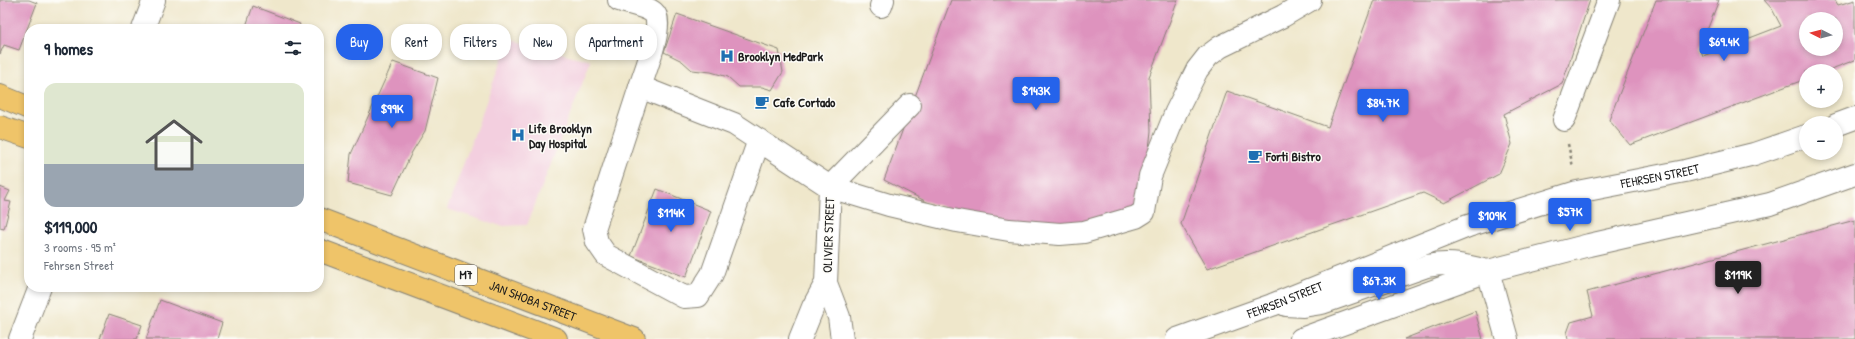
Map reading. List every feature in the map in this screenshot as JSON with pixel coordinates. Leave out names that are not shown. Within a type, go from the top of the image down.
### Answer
[{"type":"main road","points":[[0,96],[24,106]]},
{"type":"main road","points":[[0,127],[24,135]]},
{"type":"main road","name":"JAN SHOBA STREET","points":[[324,221],[634,339]]},
{"type":"main road","name":"M7","points":[[324,252],[556,339]]},
{"type":"street","points":[[145,24],[154,0]]},
{"type":"street","points":[[619,0],[648,9],[656,14],[658,20],[658,30],[594,229],[597,242],[606,255],[684,297],[698,296],[712,274],[759,140]]},
{"type":"street","points":[[640,87],[734,124],[830,187],[911,210],[1009,230],[1060,234],[1084,232],[1136,217],[1144,212],[1150,176],[1176,112],[1196,70],[1208,56],[1220,47],[1283,16],[1310,0]]},
{"type":"street","points":[[1564,120],[1609,0]]},
{"type":"street","points":[[830,187],[910,105]]},
{"type":"street","points":[[1843,123],[1855,118]]},
{"type":"street","name":"FEHRSEN STREET","points":[[1177,339],[1272,305],[1468,226],[1577,192],[1692,169],[1754,154],[1799,138]]},
{"type":"street","points":[[1301,339],[1488,271],[1589,245],[1770,204],[1855,174]]},
{"type":"street","name":"OLIVIER STREET","points":[[830,187],[826,283],[839,317],[842,339]]},
{"type":"street","points":[[1272,305],[1303,306],[1322,303],[1442,262],[1488,271]]},
{"type":"street","points":[[1488,271],[1507,339]]},
{"type":"street","name":"OLIVIER STREET","points":[[800,339],[813,307],[826,283]]},
{"type":"street","points":[[20,339],[38,292]]},
{"type":"shaded area","name":"Life Brooklyn Day Hospital","points":[[511,40],[519,42],[519,60],[567,60],[567,55],[575,57],[575,60],[591,61],[527,225],[501,226],[447,209],[501,60],[511,60]]},
{"type":"building","points":[[0,0],[29,0],[37,3],[29,24],[24,24],[24,37],[19,50],[4,45],[0,54]]},
{"type":"building","points":[[951,0],[1178,0],[1149,77],[1151,131],[1142,212],[1076,230],[1008,224],[929,203],[884,180]]},
{"type":"building","points":[[1374,0],[1590,0],[1562,84],[1504,114],[1512,144],[1499,174],[1444,203],[1423,193],[1207,269],[1181,224],[1227,91],[1328,127]]},
{"type":"building","points":[[1656,0],[1719,0],[1700,48],[1703,56],[1781,26],[1772,9],[1764,0],[1835,0],[1838,5],[1855,0],[1855,60],[1843,65],[1799,64],[1799,82],[1630,145],[1609,120]]},
{"type":"building","points":[[253,6],[300,24],[247,24]]},
{"type":"building","name":"Brooklyn MedPark","points":[[677,14],[779,50],[783,72],[772,90],[762,87],[739,87],[728,77],[711,72],[692,70],[682,61],[664,52]]},
{"type":"building","points":[[393,62],[438,78],[425,131],[412,152],[392,195],[348,183],[351,154]]},
{"type":"building","points":[[0,187],[10,191],[5,201],[11,202],[4,229],[0,228]]},
{"type":"building","points":[[657,189],[711,211],[686,277],[631,256]]},
{"type":"building","points":[[1855,220],[1855,339],[1568,339],[1567,333],[1571,322],[1593,316],[1587,292]]},
{"type":"building","points":[[160,300],[222,323],[217,339],[146,339]]},
{"type":"building","points":[[1475,311],[1483,339],[1404,339]]},
{"type":"building","points":[[109,314],[142,325],[137,339],[100,339]]},
{"type":"place","name":"Brooklyn MedPark","points":[[727,56]]},
{"type":"place","name":"Cafe Cortado","points":[[762,102]]},
{"type":"place","name":"Life Brooklyn Day Hospital","points":[[518,135]]},
{"type":"place","name":"Forti Bistro","points":[[1255,156]]}]
